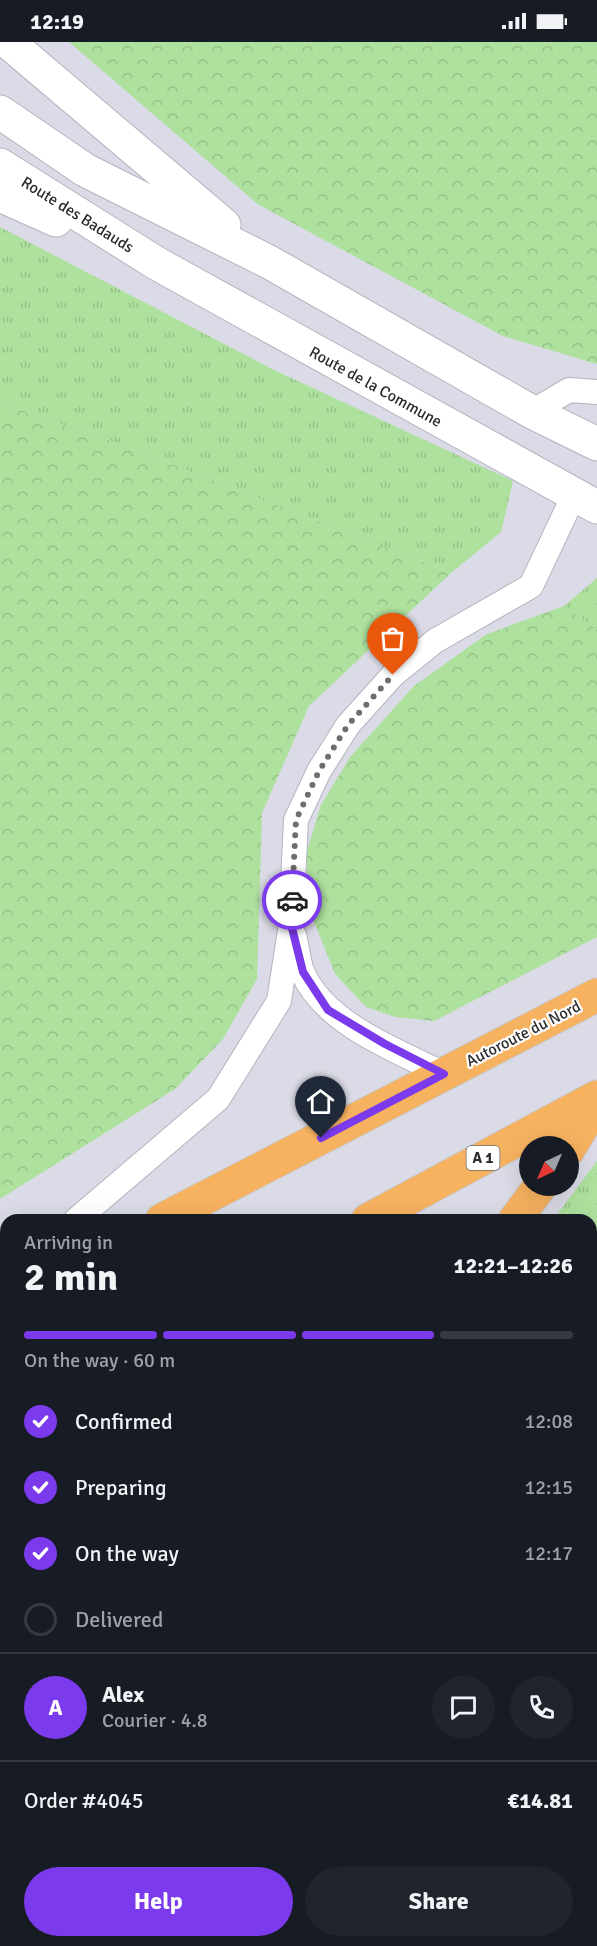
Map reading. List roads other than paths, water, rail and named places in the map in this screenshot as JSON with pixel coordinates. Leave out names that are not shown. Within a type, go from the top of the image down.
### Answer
[{"type":"highway","name":"Autoroute du Nord","points":[[174,1214],[597,995]]},
{"type":"highway","name":"A 1","points":[[379,1214],[597,1096]]},
{"type":"highway","points":[[576,1136],[597,1102]]},
{"type":"highway","points":[[520,1214],[534,1196]]},
{"type":"main road","points":[[8,42],[269,262]]},
{"type":"main road","points":[[0,112],[85,170],[269,262],[532,412],[597,444]]},
{"type":"main road","name":"Route des Badauds","points":[[0,165],[156,264]]},
{"type":"main road","points":[[0,195],[156,264]]},
{"type":"main road","name":"Route de la Commune","points":[[156,264],[585,501]]},
{"type":"lane","points":[[532,412],[569,390],[597,392]]},
{"type":"lane","points":[[83,1214],[218,1099],[279,1001],[291,924],[296,820],[319,771],[348,725],[393,675],[435,641],[531,586],[585,501]]},
{"type":"lane","points":[[291,924],[303,972],[328,1010],[385,1044],[444,1074]]}]
